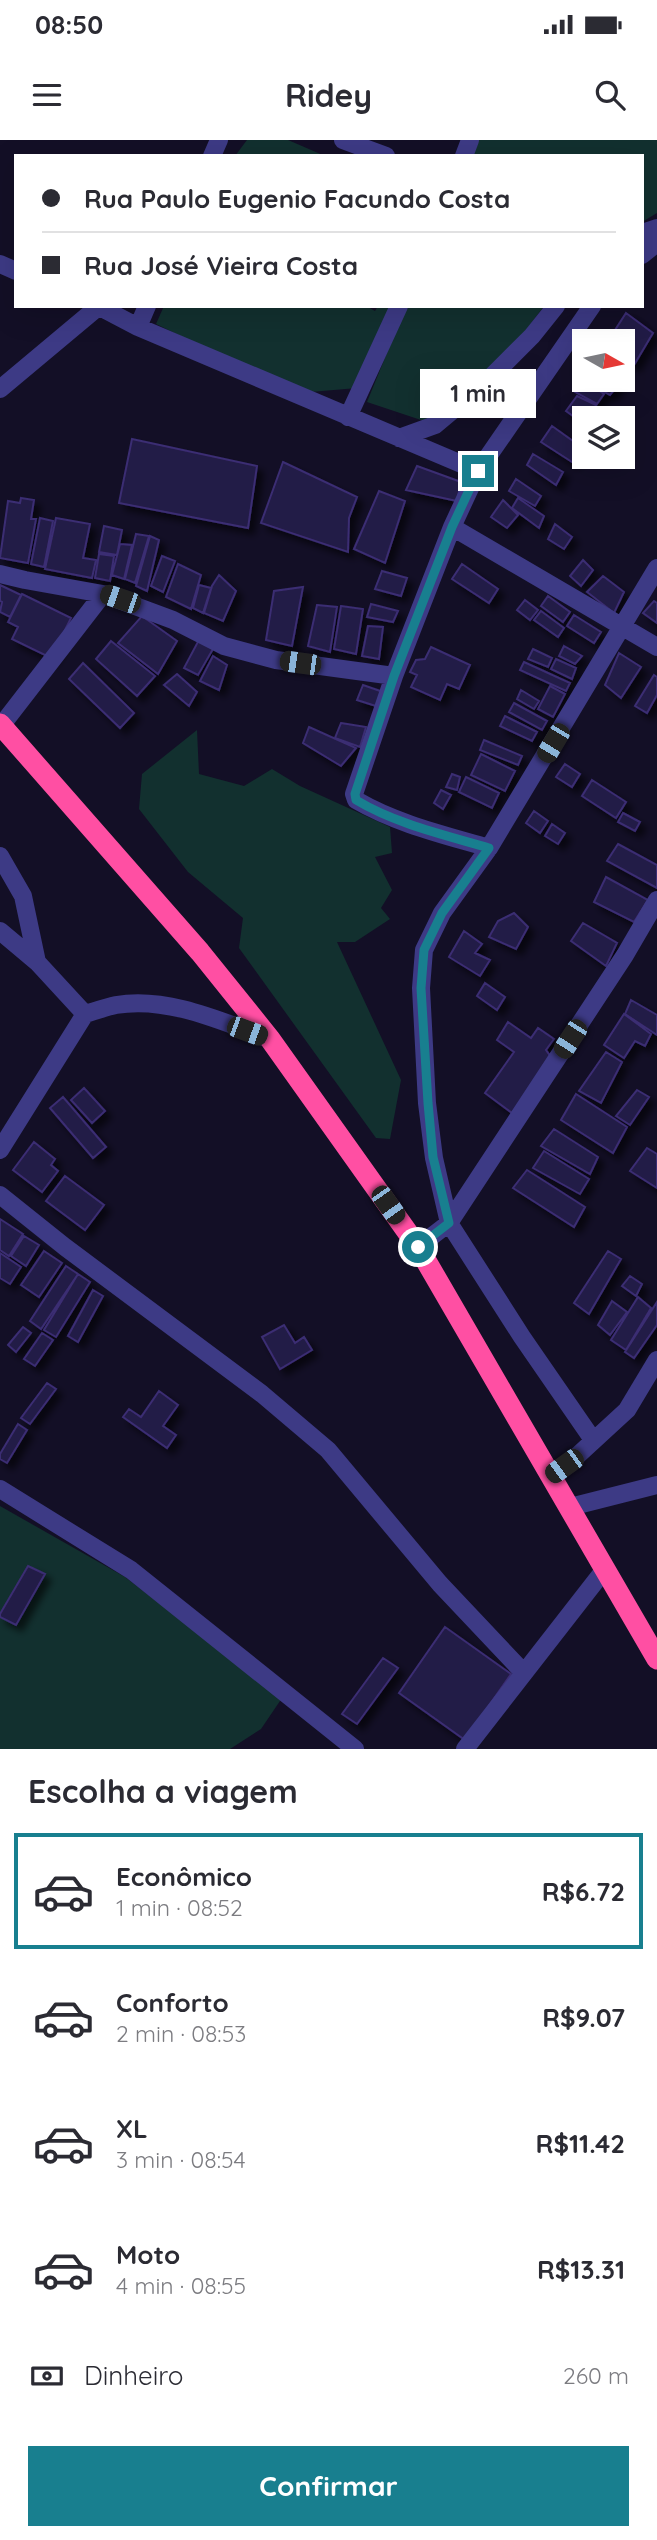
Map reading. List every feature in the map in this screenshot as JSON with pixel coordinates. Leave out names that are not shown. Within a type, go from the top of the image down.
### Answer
[{"type":"highway","points":[[1,725],[200,952],[270,1039],[418,1247],[657,1660]]},
{"type":"street","points":[[344,140],[381,154]]},
{"type":"street","points":[[0,389],[96,308]]},
{"type":"street","points":[[102,308],[138,327],[478,471]]},
{"type":"street","points":[[138,327],[146,308]]},
{"type":"street","points":[[348,417],[398,308]]},
{"type":"street","points":[[399,438],[435,425],[484,384],[532,336],[554,308]]},
{"type":"street","points":[[489,848],[419,828],[369,808],[356,800],[355,794],[394,676],[452,527],[478,471],[590,308]]},
{"type":"street","points":[[452,527],[657,647]]},
{"type":"street","points":[[593,1440],[522,1337],[449,1223],[433,1157],[421,988],[424,950],[442,913],[489,848],[657,568]]},
{"type":"street","points":[[0,574],[103,594],[173,620],[224,646],[276,660],[394,676]]},
{"type":"street","points":[[1,725],[103,594]]},
{"type":"street","points":[[0,856],[23,896],[37,962]]},
{"type":"street","points":[[418,1247],[449,1223],[625,955],[657,900]]},
{"type":"street","points":[[0,931],[37,962],[85,1014]]},
{"type":"street","points":[[0,1150],[85,1014],[118,1005],[174,1008],[270,1039]]},
{"type":"street","points":[[0,1195],[76,1256],[262,1394],[328,1450],[440,1584],[524,1673]]},
{"type":"street","points":[[550,1476],[577,1456],[627,1410],[657,1360]]},
{"type":"street","points":[[570,1507],[657,1485]]},
{"type":"street","points":[[0,1489],[131,1570],[355,1749]]},
{"type":"street","points":[[465,1749],[605,1569]]},
{"type":"green space","points":[[247,140],[288,140],[320,154],[236,154]]},
{"type":"green space","points":[[478,140],[657,140],[657,213],[644,221],[644,154],[473,154]]},
{"type":"green space","points":[[163,308],[370,308],[375,311],[377,308],[389,308],[357,388],[299,393],[156,324]]},
{"type":"green space","points":[[405,308],[542,308],[491,372],[476,387],[442,412],[424,421],[367,402]]},
{"type":"green space","points":[[197,730],[199,774],[244,786],[272,769],[300,786],[390,827],[392,853],[375,857],[392,890],[381,908],[390,919],[355,942],[337,942],[401,1080],[390,1139],[376,1138],[239,948],[243,918],[188,872],[139,809],[142,774]]},
{"type":"green space","points":[[0,1506],[125,1577],[282,1698],[261,1729],[230,1749],[0,1749]]},
{"type":"building","points":[[626,313],[653,333],[635,363],[635,329],[616,329]]},
{"type":"building","points":[[575,392],[601,392],[604,394],[597,404]]},
{"type":"building","points":[[577,396],[596,405],[572,406],[572,415],[566,411]]},
{"type":"building","points":[[552,426],[572,440],[572,462],[541,442]]},
{"type":"building","points":[[132,439],[257,466],[248,528],[119,503]]},
{"type":"building","points":[[533,454],[563,472],[556,485],[527,465]]},
{"type":"building","points":[[283,462],[357,497],[349,518],[348,552],[261,523]]},
{"type":"building","points":[[417,466],[461,482],[457,501],[406,490]]},
{"type":"building","points":[[516,479],[541,496],[535,506],[509,491]]},
{"type":"building","points":[[379,491],[405,501],[385,563],[354,549]]},
{"type":"building","points":[[21,498],[34,500],[31,519],[36,519],[28,563],[0,558],[8,501],[20,503]]},
{"type":"building","points":[[518,498],[544,516],[539,528],[512,508]]},
{"type":"building","points":[[503,500],[518,515],[507,528],[491,517]]},
{"type":"building","points":[[40,518],[53,521],[44,567],[31,564]]},
{"type":"building","points":[[56,518],[90,524],[83,558],[96,560],[92,578],[45,569]]},
{"type":"building","points":[[555,524],[572,537],[564,549],[548,539]]},
{"type":"building","points":[[104,526],[122,530],[117,555],[99,552]]},
{"type":"building","points":[[136,534],[149,536],[135,583],[125,579]]},
{"type":"building","points":[[150,536],[159,540],[147,591],[136,586]]},
{"type":"building","points":[[120,544],[132,545],[124,579],[112,575]]},
{"type":"building","points":[[99,554],[114,556],[110,581],[95,578]]},
{"type":"building","points":[[162,556],[175,561],[163,592],[151,586]]},
{"type":"building","points":[[583,560],[593,570],[581,586],[570,576]]},
{"type":"building","points":[[178,564],[201,575],[191,609],[166,597]]},
{"type":"building","points":[[462,564],[498,589],[489,603],[452,579]]},
{"type":"building","points":[[382,571],[407,578],[401,596],[375,589]]},
{"type":"building","points":[[219,575],[236,591],[223,621],[204,613],[212,586]]},
{"type":"building","points":[[603,576],[624,592],[614,613],[587,592]]},
{"type":"building","points":[[0,585],[21,595],[10,617],[0,612]]},
{"type":"building","points":[[199,585],[211,588],[203,613],[193,608]]},
{"type":"building","points":[[303,587],[292,646],[266,640],[274,591]]},
{"type":"building","points":[[22,594],[71,618],[51,658],[12,639],[18,627],[8,622]]},
{"type":"building","points":[[548,596],[570,612],[563,622],[541,606]]},
{"type":"building","points":[[525,600],[538,610],[530,620],[517,610]]},
{"type":"building","points":[[654,601],[657,603],[657,623],[643,613]]},
{"type":"building","points":[[371,604],[398,611],[393,622],[367,617]]},
{"type":"building","points":[[317,605],[337,607],[330,652],[308,646]]},
{"type":"building","points":[[341,606],[363,609],[356,654],[334,649]]},
{"type":"building","points":[[541,611],[564,628],[558,637],[534,620]]},
{"type":"building","points":[[574,615],[601,632],[594,643],[567,626]]},
{"type":"building","points":[[142,616],[177,641],[158,674],[118,643]]},
{"type":"building","points":[[368,626],[383,627],[379,659],[362,656]]},
{"type":"building","points":[[200,638],[213,649],[198,675],[184,668]]},
{"type":"building","points":[[111,641],[155,676],[137,696],[96,659]]},
{"type":"building","points":[[564,646],[582,656],[575,664],[559,656]]},
{"type":"building","points":[[431,647],[470,665],[459,689],[447,684],[440,700],[411,687],[417,675],[410,672],[416,660],[425,659]]},
{"type":"building","points":[[533,649],[552,658],[548,667],[528,659]]},
{"type":"building","points":[[619,653],[641,667],[621,698],[605,685]]},
{"type":"building","points":[[213,656],[227,665],[219,690],[200,681]]},
{"type":"building","points":[[556,659],[576,668],[572,679],[551,669]]},
{"type":"building","points":[[524,662],[570,683],[566,691],[520,670]]},
{"type":"building","points":[[83,663],[134,713],[120,728],[69,679]]},
{"type":"building","points":[[177,674],[197,692],[189,706],[164,685]]},
{"type":"building","points":[[654,675],[657,677],[657,695],[647,713],[635,706]]},
{"type":"building","points":[[363,685],[383,692],[379,707],[357,700]]},
{"type":"building","points":[[550,686],[565,694],[553,717],[538,709]]},
{"type":"building","points":[[521,690],[539,701],[534,709],[517,699]]},
{"type":"building","points":[[514,703],[547,721],[542,730],[509,712]]},
{"type":"building","points":[[505,716],[537,732],[532,741],[500,726]]},
{"type":"building","points":[[341,723],[366,727],[360,747],[335,738]]},
{"type":"building","points":[[309,727],[356,748],[341,766],[303,743]]},
{"type":"building","points":[[484,740],[522,756],[518,765],[480,750]]},
{"type":"building","points":[[481,754],[515,771],[505,791],[471,775]]},
{"type":"building","points":[[565,764],[580,774],[572,787],[556,777]]},
{"type":"building","points":[[452,774],[460,777],[457,790],[446,787]]},
{"type":"building","points":[[466,777],[499,793],[492,808],[459,792]]},
{"type":"building","points":[[592,780],[626,802],[616,818],[582,796]]},
{"type":"building","points":[[441,790],[451,795],[443,809],[434,803]]},
{"type":"building","points":[[534,811],[548,821],[540,833],[526,823]]},
{"type":"building","points":[[623,813],[640,822],[635,831],[618,822]]},
{"type":"building","points":[[552,824],[565,833],[558,844],[545,836]]},
{"type":"building","points":[[618,844],[657,865],[657,888],[607,861]]},
{"type":"building","points":[[606,877],[648,900],[634,922],[594,902]]},
{"type":"building","points":[[514,913],[528,927],[516,949],[489,937],[498,921]]},
{"type":"building","points":[[583,923],[617,943],[606,966],[571,941]]},
{"type":"building","points":[[464,931],[482,944],[475,953],[490,960],[480,976],[449,957]]},
{"type":"building","points":[[485,983],[505,997],[497,1010],[477,996]]},
{"type":"building","points":[[631,1000],[657,1015],[657,1035],[625,1014]]},
{"type":"building","points":[[624,1014],[651,1034],[645,1046],[635,1041],[624,1058],[604,1045]]},
{"type":"building","points":[[508,1022],[531,1038],[538,1028],[554,1039],[546,1050],[551,1057],[512,1113],[485,1093],[514,1052],[497,1040]]},
{"type":"building","points":[[606,1052],[622,1062],[601,1103],[579,1091]]},
{"type":"building","points":[[84,1088],[105,1111],[92,1123],[71,1100]]},
{"type":"building","points":[[637,1090],[649,1097],[630,1125],[616,1116]]},
{"type":"building","points":[[576,1094],[627,1127],[613,1153],[561,1120]]},
{"type":"building","points":[[63,1097],[106,1147],[93,1158],[50,1108]]},
{"type":"building","points":[[554,1129],[598,1157],[590,1174],[541,1146]]},
{"type":"building","points":[[34,1142],[55,1159],[51,1165],[58,1171],[42,1192],[13,1170]]},
{"type":"building","points":[[647,1148],[657,1154],[657,1188],[630,1171]]},
{"type":"building","points":[[544,1151],[589,1179],[580,1194],[533,1168]]},
{"type":"building","points":[[527,1170],[585,1207],[574,1227],[513,1188]]},
{"type":"building","points":[[65,1176],[104,1205],[85,1230],[46,1201]]},
{"type":"building","points":[[0,1219],[23,1234],[9,1256],[0,1250]]},
{"type":"building","points":[[24,1236],[39,1245],[26,1266],[11,1256]]},
{"type":"building","points":[[44,1251],[62,1263],[39,1297],[21,1285]]},
{"type":"building","points":[[608,1251],[621,1259],[589,1314],[574,1303]]},
{"type":"building","points":[[0,1253],[21,1267],[10,1284],[0,1278]]},
{"type":"building","points":[[66,1266],[78,1274],[41,1329],[30,1321]]},
{"type":"building","points":[[78,1274],[90,1282],[56,1337],[44,1330]]},
{"type":"building","points":[[630,1276],[642,1284],[636,1296],[622,1286]]},
{"type":"building","points":[[93,1290],[103,1296],[78,1342],[68,1336]]},
{"type":"building","points":[[638,1297],[651,1308],[626,1350],[611,1340]]},
{"type":"building","points":[[612,1301],[627,1312],[610,1335],[598,1325]]},
{"type":"building","points":[[657,1302],[657,1325],[634,1358],[625,1352]]},
{"type":"building","points":[[284,1325],[295,1343],[304,1337],[312,1350],[280,1369],[262,1337]]},
{"type":"building","points":[[23,1327],[31,1333],[16,1352],[8,1345]]},
{"type":"building","points":[[42,1333],[53,1340],[35,1366],[24,1359]]},
{"type":"building","points":[[47,1383],[56,1389],[30,1424],[21,1418]]},
{"type":"building","points":[[159,1391],[178,1405],[163,1426],[176,1435],[167,1448],[123,1417],[129,1409],[141,1417]]},
{"type":"building","points":[[18,1424],[27,1430],[7,1463],[0,1459],[0,1454]]},
{"type":"building","points":[[28,1566],[45,1574],[16,1625],[0,1617],[0,1614]]},
{"type":"building","points":[[445,1627],[511,1674],[465,1740],[399,1693]]},
{"type":"building","points":[[383,1658],[398,1668],[357,1724],[342,1714]]},
{"type":"route","points":[[418,1247],[449,1223],[433,1157],[428,1103],[421,988],[424,950],[442,913],[489,848],[419,828],[369,808],[356,800],[355,794],[394,676],[452,527],[478,471]]}]
